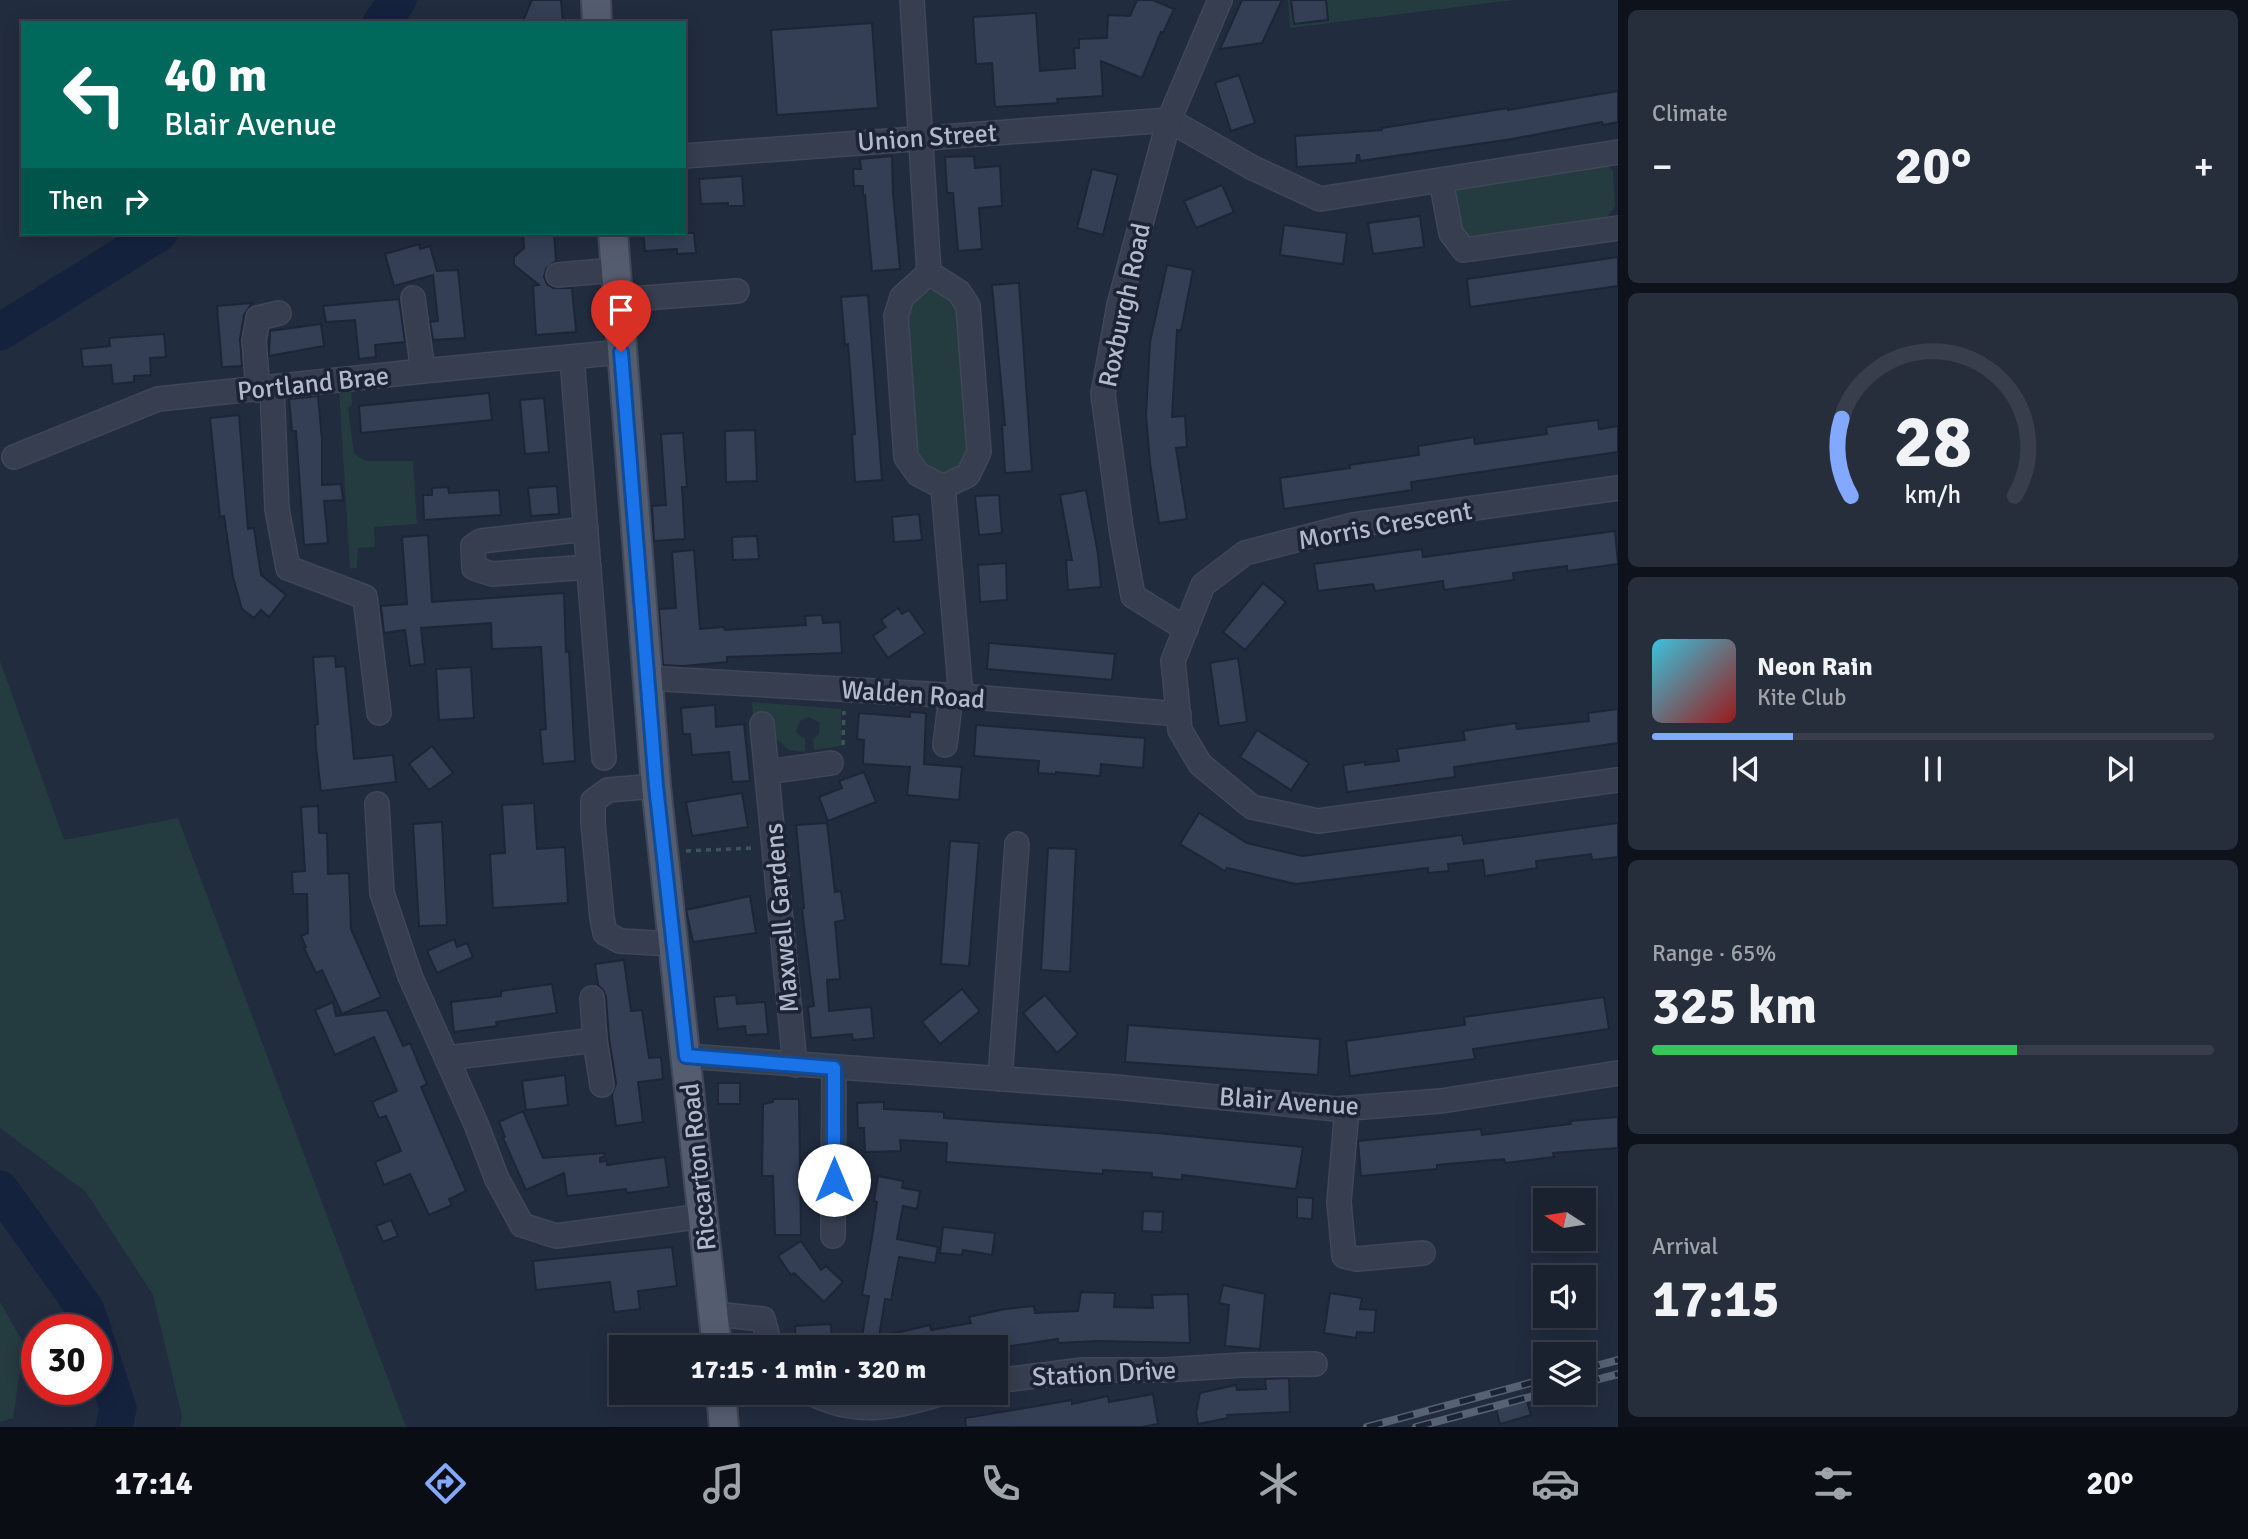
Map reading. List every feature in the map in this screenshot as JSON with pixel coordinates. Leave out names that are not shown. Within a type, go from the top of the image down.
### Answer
[{"type":"main road","points":[[596,0],[597,21]]},
{"type":"main road","name":"Riccarton Road","points":[[613,235],[656,786],[715,1335]]},
{"type":"main road","points":[[722,1405],[724,1427]]},
{"type":"street","points":[[912,0],[929,273]]},
{"type":"street","name":"Roxburgh Road","points":[[1186,629],[1133,596],[1103,394],[1119,305],[1169,120],[1220,0]]},
{"type":"street","points":[[1169,120],[1253,168],[1320,200],[1618,152]]},
{"type":"street","name":"Union Street","points":[[686,156],[1169,120]]},
{"type":"street","points":[[1441,180],[1451,233],[1464,250],[1618,228]]},
{"type":"street","points":[[558,275],[615,271]]},
{"type":"street","points":[[929,273],[902,297],[896,316],[906,457],[918,474],[943,487]]},
{"type":"street","points":[[929,273],[959,292],[968,306],[979,452],[968,475],[943,487]]},
{"type":"street","points":[[618,300],[737,291]]},
{"type":"street","points":[[413,298],[423,370]]},
{"type":"street","points":[[279,313],[258,318],[254,341],[265,388],[277,509],[288,568],[365,597],[379,713]]},
{"type":"street","name":"Portland Brae","points":[[14,457],[158,399],[621,352]]},
{"type":"street","points":[[572,358],[604,758]]},
{"type":"street","points":[[943,487],[956,696],[946,745]]},
{"type":"street","name":"Morris Crescent","points":[[1618,488],[1353,525],[1245,553],[1203,585],[1173,661],[1180,730],[1200,764],[1252,807],[1318,821],[1618,780]]},
{"type":"street","points":[[586,529],[481,541],[473,546],[474,568],[492,574],[589,567]]},
{"type":"street","name":"Walden Road","points":[[646,678],[956,696],[1179,714]]},
{"type":"street","name":"Maxwell Gardens","points":[[762,724],[795,1065]]},
{"type":"street","points":[[767,772],[831,763]]},
{"type":"street","points":[[656,786],[608,789],[593,801],[601,918],[605,933],[620,941],[674,944]]},
{"type":"street","points":[[377,804],[382,893],[410,976],[476,1124],[497,1179],[522,1225],[556,1236],[703,1216]]},
{"type":"street","points":[[1000,1079],[1017,844]]},
{"type":"street","points":[[592,998],[602,1085]]},
{"type":"street","points":[[447,1058],[595,1040]]},
{"type":"street","name":"Blair Avenue","points":[[686,1056],[1347,1108],[1441,1101],[1618,1073]]},
{"type":"street","points":[[834,1068],[834,1236]]},
{"type":"street","points":[[1347,1108],[1339,1202],[1343,1256],[1357,1259],[1423,1253]]},
{"type":"street","points":[[713,1314],[763,1319],[767,1335]]},
{"type":"street","name":"Station Drive","points":[[1008,1379],[1083,1370],[1165,1370],[1212,1366],[1315,1364]]},
{"type":"street","points":[[844,1405],[872,1409],[901,1405]]},
{"type":"path","points":[[831,763],[842,752],[844,705]]},
{"type":"path","points":[[663,853],[774,847]]},
{"type":"green space","points":[[1288,0],[1513,0],[1290,28]]},
{"type":"green space","points":[[1605,163],[1613,171],[1615,206],[1607,217],[1483,239],[1467,235],[1458,216],[1455,197],[1461,184]]},
{"type":"green space","points":[[937,289],[962,309],[972,445],[955,469],[940,473],[924,464],[916,455],[905,321],[914,298]]},
{"type":"green space","points":[[351,388],[352,405],[348,408],[354,454],[366,461],[413,461],[417,524],[374,527],[375,547],[358,548],[357,568],[350,568],[339,390]]},
{"type":"green space","points":[[0,661],[64,840],[178,818],[406,1427],[180,1427],[182,1416],[153,1295],[86,1192],[0,1128]]},
{"type":"green space","points":[[752,702],[841,709],[841,746],[814,750],[813,739],[819,734],[820,723],[809,717],[800,721],[796,732],[805,739],[805,752],[789,750],[753,718]]},
{"type":"green space","points":[[0,1302],[21,1339],[21,1364],[13,1418],[0,1422]]},
{"type":"building","points":[[532,0],[561,0],[563,21],[523,21]]},
{"type":"building","points":[[1137,0],[1153,0],[1174,9],[1163,33],[1161,32],[1142,78],[1101,61],[1103,96],[1057,99],[1058,103],[995,107],[992,63],[976,64],[973,17],[1036,13],[1040,71],[1075,68],[1074,48],[1079,48],[1079,39],[1107,38],[1108,15],[1130,16]]},
{"type":"building","points":[[1242,0],[1282,0],[1262,43],[1220,49]]},
{"type":"building","points":[[1291,0],[1326,0],[1328,20],[1294,24]]},
{"type":"building","points":[[872,23],[878,108],[777,115],[771,30]]},
{"type":"building","points":[[1239,75],[1255,123],[1231,131],[1215,83]]},
{"type":"building","points":[[1618,91],[1618,122],[1603,125],[1602,122],[1512,139],[1360,161],[1357,155],[1356,163],[1297,167],[1295,136],[1382,130]]},
{"type":"building","points":[[892,156],[900,269],[872,271],[865,195],[863,186],[854,186],[853,169],[861,169],[860,159]]},
{"type":"building","points":[[974,156],[975,168],[1000,166],[1002,206],[979,208],[982,249],[958,251],[953,193],[947,193],[945,157]]},
{"type":"building","points":[[1092,169],[1118,175],[1103,235],[1077,228]]},
{"type":"building","points":[[742,176],[744,206],[728,206],[728,203],[701,204],[699,179]]},
{"type":"building","points":[[1222,185],[1234,212],[1196,228],[1184,201]]},
{"type":"building","points":[[1420,216],[1424,247],[1373,254],[1368,223]]},
{"type":"building","points":[[1284,225],[1347,233],[1343,264],[1280,255]]},
{"type":"building","points":[[694,233],[696,253],[677,254],[677,249],[645,251],[643,235]]},
{"type":"building","points":[[523,235],[554,235],[556,261],[546,269],[544,277],[547,284],[553,288],[572,288],[576,332],[536,335],[533,286],[539,285],[514,265],[514,257],[524,248]]},
{"type":"building","points":[[419,244],[420,249],[430,246],[437,271],[458,270],[465,338],[433,340],[430,322],[438,321],[433,275],[394,286],[385,254]]},
{"type":"building","points":[[1618,257],[1618,286],[1470,307],[1467,279]]},
{"type":"building","points":[[1167,265],[1193,270],[1181,331],[1177,330],[1172,417],[1185,416],[1187,447],[1176,448],[1187,519],[1159,523],[1146,415],[1150,342]]},
{"type":"building","points":[[1019,283],[1032,471],[1005,473],[1002,425],[1005,425],[992,285]]},
{"type":"building","points":[[868,295],[882,480],[855,482],[852,435],[855,434],[848,344],[845,345],[841,297]]},
{"type":"building","points":[[399,299],[405,342],[375,345],[376,357],[359,359],[355,320],[326,322],[323,306]]},
{"type":"building","points":[[252,303],[244,315],[240,339],[242,366],[222,367],[217,306]]},
{"type":"building","points":[[321,324],[324,346],[269,356],[270,331]]},
{"type":"building","points":[[164,334],[166,357],[150,358],[151,375],[134,376],[134,382],[113,384],[111,365],[83,367],[81,349],[110,346],[109,338]]},
{"type":"building","points":[[489,393],[492,420],[361,433],[359,406]]},
{"type":"building","points":[[318,396],[322,485],[341,484],[343,500],[324,501],[328,543],[304,545],[296,431],[292,431],[289,399]]},
{"type":"building","points":[[544,398],[549,452],[525,454],[520,400]]},
{"type":"building","points":[[239,415],[248,529],[254,528],[261,575],[286,595],[269,617],[261,610],[254,618],[242,609],[233,577],[224,516],[220,517],[210,418]]},
{"type":"building","points":[[1598,420],[1599,429],[1618,426],[1618,452],[1411,482],[1412,490],[1284,509],[1280,478],[1419,455],[1418,446],[1474,437],[1475,444],[1547,434],[1546,427]]},
{"type":"building","points":[[755,430],[757,481],[726,482],[725,431]]},
{"type":"building","points":[[683,433],[687,487],[682,487],[685,539],[654,541],[652,506],[666,505],[661,434]]},
{"type":"building","points":[[557,486],[559,514],[531,516],[528,488]]},
{"type":"building","points":[[448,487],[449,493],[499,490],[501,515],[424,520],[423,495],[432,495],[432,488]]},
{"type":"building","points":[[1086,490],[1101,587],[1068,590],[1066,560],[1072,560],[1060,495]]},
{"type":"building","points":[[999,495],[1002,533],[979,535],[975,496]]},
{"type":"building","points":[[919,514],[922,540],[894,542],[892,517]]},
{"type":"building","points":[[1615,531],[1618,564],[1567,571],[1567,566],[1513,573],[1514,580],[1444,590],[1443,581],[1375,591],[1373,584],[1318,591],[1314,564],[1422,549],[1423,557]]},
{"type":"building","points":[[428,535],[432,602],[564,593],[575,761],[543,764],[540,730],[546,729],[541,647],[492,649],[491,623],[421,628],[425,664],[410,666],[405,630],[384,633],[381,606],[407,604],[402,537]]},
{"type":"building","points":[[757,536],[759,559],[733,560],[732,537]]},
{"type":"building","points":[[694,550],[700,629],[806,625],[805,616],[822,615],[823,623],[840,622],[842,653],[727,657],[727,662],[663,665],[659,609],[676,608],[672,552]]},
{"type":"building","points":[[1006,563],[1007,600],[980,602],[978,565]]},
{"type":"building","points":[[1263,583],[1286,602],[1245,650],[1223,632]]},
{"type":"building","points":[[898,608],[902,614],[909,610],[925,633],[888,658],[873,636],[886,627],[881,620]]},
{"type":"building","points":[[989,643],[1115,654],[1112,680],[987,669]]},
{"type":"building","points":[[335,656],[336,667],[345,666],[354,759],[393,755],[396,782],[321,791],[316,748],[315,725],[318,724],[313,657]]},
{"type":"building","points":[[1238,658],[1247,722],[1219,726],[1210,663]]},
{"type":"building","points":[[471,667],[474,718],[439,720],[436,669]]},
{"type":"building","points":[[715,705],[716,727],[744,724],[750,781],[732,782],[729,752],[692,755],[690,734],[683,734],[681,708]]},
{"type":"building","points":[[1618,709],[1618,743],[1454,767],[1455,777],[1347,792],[1343,765],[1399,761],[1397,749],[1465,740],[1463,731],[1516,723],[1517,729],[1589,721],[1588,713]]},
{"type":"building","points":[[910,712],[926,713],[924,764],[962,767],[959,800],[907,795],[910,767],[863,764],[864,740],[857,739],[859,713],[910,717]]},
{"type":"building","points":[[976,725],[1145,738],[1143,768],[1101,764],[1100,776],[1038,773],[1039,761],[974,756]]},
{"type":"building","points":[[1257,730],[1309,763],[1291,790],[1240,757]]},
{"type":"building","points":[[432,746],[453,773],[429,790],[409,764]]},
{"type":"building","points":[[864,772],[876,802],[828,821],[819,797],[842,788],[839,781]]},
{"type":"building","points":[[742,793],[748,827],[692,836],[686,802]]},
{"type":"building","points":[[534,803],[537,849],[565,847],[568,903],[493,908],[490,854],[505,853],[502,805]]},
{"type":"building","points":[[318,806],[319,833],[327,833],[328,874],[349,873],[351,929],[381,997],[342,1014],[322,970],[316,973],[304,948],[306,947],[301,936],[308,933],[307,894],[293,894],[292,872],[305,871],[301,807]]},
{"type":"building","points":[[1199,813],[1247,843],[1302,856],[1462,835],[1464,844],[1618,823],[1618,857],[1592,860],[1591,854],[1536,861],[1537,868],[1485,876],[1483,860],[1448,864],[1449,871],[1428,873],[1428,868],[1296,884],[1227,868],[1225,871],[1180,844]]},
{"type":"building","points":[[442,822],[447,925],[419,926],[413,824]]},
{"type":"building","points":[[827,823],[835,892],[841,891],[845,920],[835,922],[840,979],[827,980],[829,1011],[871,1007],[874,1038],[853,1040],[852,1034],[811,1038],[808,1007],[814,1006],[802,909],[796,825]]},
{"type":"building","points":[[950,841],[979,843],[969,966],[941,964]]},
{"type":"building","points":[[1048,848],[1076,849],[1070,972],[1041,970]]},
{"type":"building","points":[[750,896],[756,933],[693,942],[686,910]]},
{"type":"building","points":[[454,939],[457,947],[467,943],[473,957],[437,973],[427,951]]},
{"type":"building","points":[[624,960],[631,1011],[642,1010],[649,1058],[661,1057],[663,1079],[638,1082],[643,1122],[616,1126],[612,1095],[616,1083],[606,997],[598,985],[595,964]]},
{"type":"building","points":[[552,984],[557,1013],[496,1022],[497,1026],[454,1032],[451,1002],[501,996],[501,991]]},
{"type":"building","points":[[962,989],[980,1011],[940,1044],[922,1022]]},
{"type":"building","points":[[736,995],[737,1004],[765,1002],[768,1034],[746,1035],[745,1026],[718,1029],[714,997]]},
{"type":"building","points":[[1045,995],[1078,1034],[1057,1053],[1023,1013]]},
{"type":"building","points":[[1604,997],[1609,1029],[1473,1049],[1475,1059],[1350,1076],[1346,1041],[1465,1025],[1464,1017]]},
{"type":"building","points":[[333,1002],[336,1016],[387,1010],[403,1046],[410,1043],[427,1084],[421,1087],[466,1191],[449,1199],[452,1205],[429,1215],[410,1174],[384,1185],[375,1162],[401,1151],[386,1116],[379,1118],[372,1102],[397,1091],[374,1037],[335,1055],[315,1010]]},
{"type":"building","points":[[1128,1025],[1320,1039],[1318,1075],[1125,1062]]},
{"type":"building","points":[[565,1075],[568,1105],[526,1110],[522,1081]]},
{"type":"building","points":[[718,1083],[740,1083],[740,1104],[718,1104]]},
{"type":"building","points":[[773,1099],[799,1099],[801,1235],[775,1235],[773,1176],[762,1176],[763,1104],[773,1102]]},
{"type":"building","points":[[884,1102],[884,1109],[944,1112],[944,1118],[1157,1133],[1303,1147],[1296,1189],[1182,1175],[1182,1180],[1152,1177],[1152,1173],[1103,1170],[1103,1174],[946,1162],[947,1143],[900,1140],[901,1151],[865,1152],[864,1128],[858,1128],[857,1103]]},
{"type":"building","points":[[523,1111],[543,1158],[604,1153],[605,1156],[600,1158],[600,1162],[607,1161],[607,1165],[665,1157],[669,1187],[627,1193],[626,1189],[567,1196],[564,1173],[526,1190],[503,1138],[505,1137],[499,1122]]},
{"type":"building","points":[[1618,1117],[1618,1148],[1553,1153],[1554,1157],[1505,1163],[1504,1159],[1437,1165],[1437,1169],[1361,1176],[1358,1141],[1481,1129],[1482,1135],[1571,1124],[1570,1121]]},
{"type":"building","points":[[878,1176],[903,1181],[902,1188],[920,1191],[917,1209],[903,1206],[897,1239],[938,1247],[935,1263],[899,1257],[891,1300],[885,1299],[879,1335],[862,1335],[869,1296],[862,1295],[877,1202],[874,1201]]},
{"type":"building","points":[[1297,1197],[1313,1198],[1312,1219],[1297,1218]]},
{"type":"building","points":[[1143,1211],[1163,1212],[1162,1232],[1142,1231]]},
{"type":"building","points":[[391,1220],[398,1236],[383,1242],[376,1226]]},
{"type":"building","points":[[943,1227],[995,1233],[992,1255],[963,1250],[962,1255],[940,1253]]},
{"type":"building","points":[[801,1241],[821,1270],[826,1266],[843,1282],[824,1302],[794,1273],[791,1275],[778,1256]]},
{"type":"building","points":[[672,1247],[677,1286],[638,1291],[640,1309],[614,1312],[610,1282],[536,1290],[533,1261]]},
{"type":"building","points":[[1223,1285],[1265,1294],[1260,1349],[1225,1346],[1229,1305],[1219,1303]]},
{"type":"building","points":[[1081,1292],[1115,1293],[1114,1307],[1153,1308],[1152,1295],[1188,1294],[1190,1343],[1058,1343],[1058,1339],[1008,1346],[1008,1335],[888,1335],[930,1325],[931,1330],[971,1323],[969,1317],[1005,1309],[1034,1306],[1035,1313],[1078,1311]]},
{"type":"building","points":[[1330,1293],[1362,1298],[1360,1309],[1376,1310],[1374,1333],[1357,1332],[1356,1338],[1324,1333]]},
{"type":"building","points":[[831,1324],[831,1335],[795,1335],[795,1326]]},
{"type":"building","points":[[1289,1378],[1290,1412],[1227,1415],[1228,1418],[1198,1424],[1196,1413],[1200,1393],[1236,1385],[1237,1390],[1266,1389],[1265,1379]]},
{"type":"building","points":[[1153,1394],[1158,1424],[1142,1427],[966,1427],[965,1418],[1072,1400],[1072,1404],[1108,1396],[1109,1402]]},
{"type":"building","points":[[1527,1401],[1531,1415],[1500,1424],[1496,1409]]},
{"type":"waterway","points":[[382,21],[398,0]]},
{"type":"waterway","points":[[0,332],[156,235]]},
{"type":"waterway","points":[[0,1189],[87,1314]]},
{"type":"waterway","points":[[112,1390],[118,1408],[114,1427]]},
{"type":"railway","points":[[1596,1366],[1618,1360]]},
{"type":"railway","points":[[1596,1380],[1618,1374]]},
{"type":"railway","points":[[1367,1427],[1533,1382]]},
{"type":"railway","points":[[1416,1427],[1533,1396]]},
{"type":"route","points":[[621,352],[646,678],[686,1056],[834,1068],[834,1180]]}]
